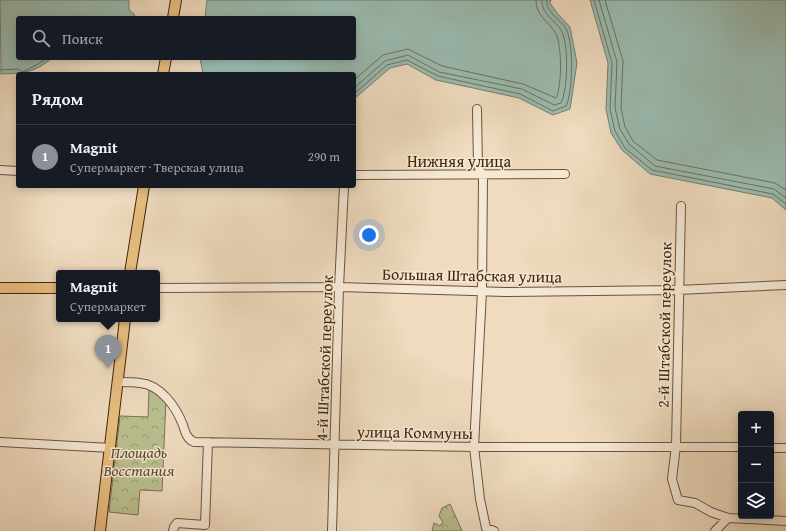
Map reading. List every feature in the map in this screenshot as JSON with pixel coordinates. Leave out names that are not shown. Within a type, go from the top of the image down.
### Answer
[{"type":"main road","points":[[173,16],[176,0]]},
{"type":"main road","points":[[163,72],[166,60]]},
{"type":"main road","points":[[130,270],[144,188]]},
{"type":"main road","points":[[0,288],[56,288]]},
{"type":"main road","points":[[100,531],[125,322]]},
{"type":"street","points":[[477,109],[478,166],[483,176],[482,291],[474,447],[480,499],[486,528],[494,531]]},
{"type":"street","points":[[0,170],[16,171]]},
{"type":"street","name":"Нижняя улица","points":[[356,175],[483,176],[565,174]]},
{"type":"street","name":"4-й Штабской переулок","points":[[332,531],[336,444],[339,287],[344,188]]},
{"type":"street","name":"2-й Штабской переулок","points":[[681,206],[678,290],[676,446],[672,479],[678,500],[695,503],[711,512],[728,518]]},
{"type":"street","name":"Большая Штабская улица","points":[[160,288],[339,287],[482,291],[678,290],[786,285]]},
{"type":"street","name":"улица Коммуны","points":[[118,382],[141,382],[152,386],[173,406],[191,440],[208,442],[474,447],[738,447]]},
{"type":"street","points":[[0,442],[111,448]]},
{"type":"street","points":[[173,531],[177,523],[205,525],[208,442]]},
{"type":"street","points":[[774,448],[786,448]]},
{"type":"street","points":[[715,531],[728,518],[786,521]]},
{"type":"green space","name":"Площадь Восстания","points":[[149,389],[166,400],[162,491],[140,490],[138,515],[109,512],[120,416],[148,417]]},
{"type":"green space","points":[[450,504],[462,531],[432,531],[434,523],[440,526],[443,522],[439,516],[442,508]]},
{"type":"water","points":[[0,0],[129,0],[129,10],[134,16],[16,16],[16,60],[50,60],[40,67],[28,71],[1,74]]},
{"type":"water","points":[[207,0],[551,0],[550,3],[557,13],[570,27],[577,63],[570,109],[553,115],[519,98],[436,80],[407,64],[390,68],[356,97],[356,72],[203,72],[200,60],[356,60],[356,16],[205,16]]},
{"type":"water","points":[[590,0],[786,0],[786,210],[772,198],[650,174],[622,150],[611,133],[606,109],[608,63]]},
{"type":"place","name":"Magnit","points":[[108,368]]}]
